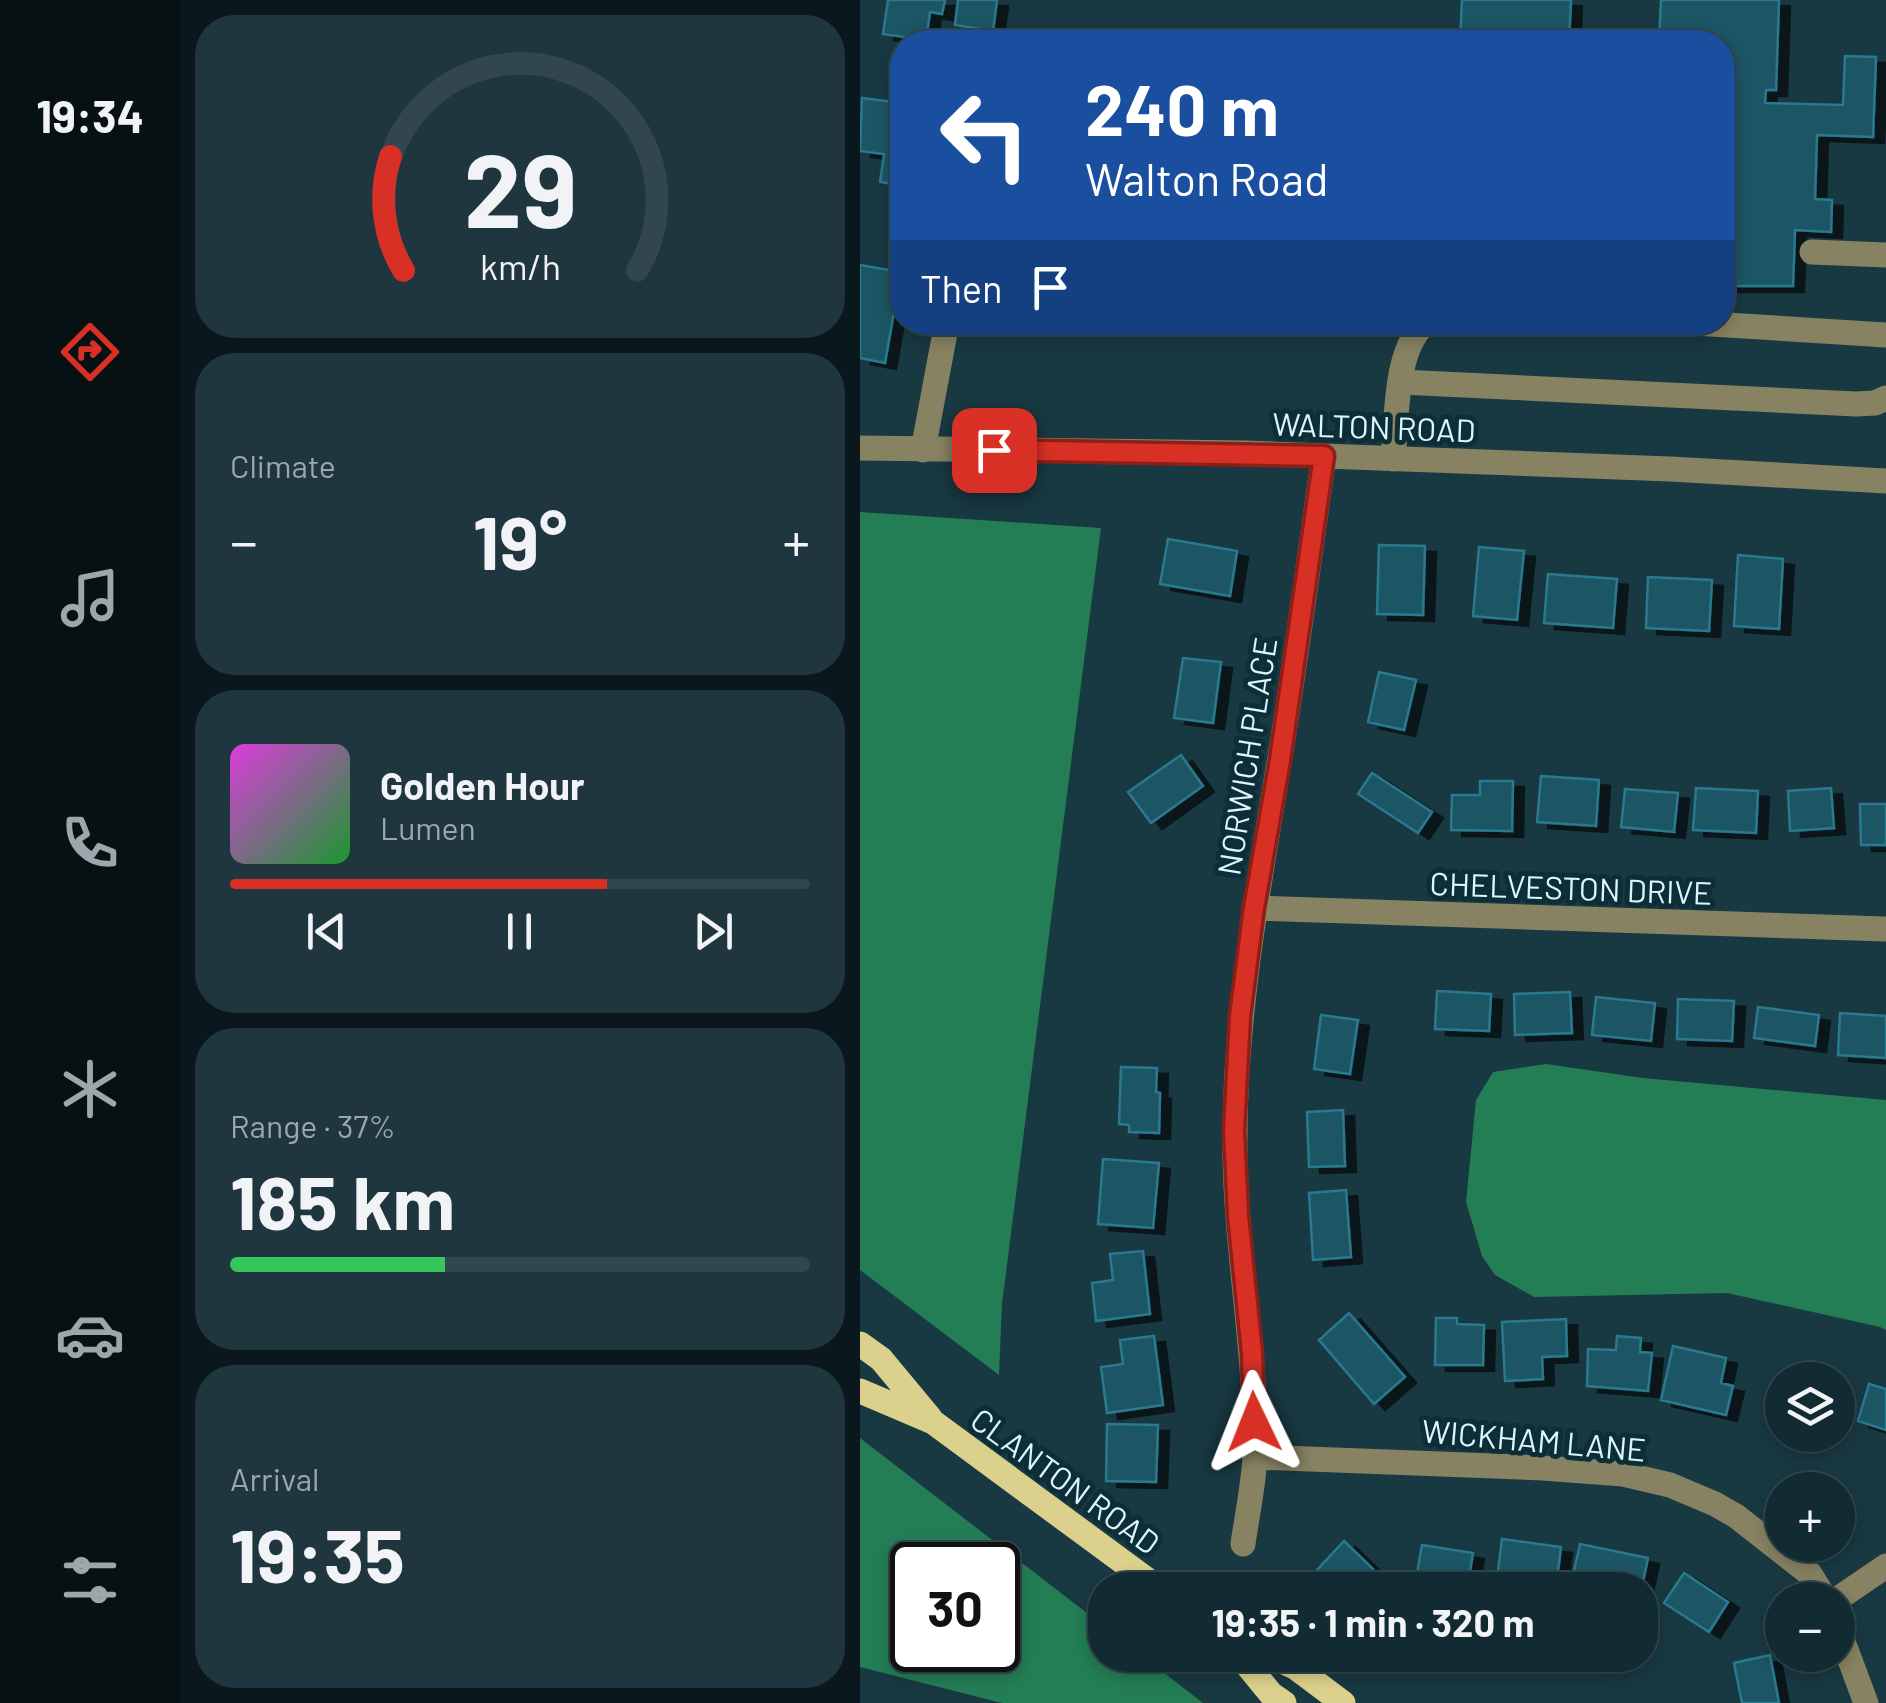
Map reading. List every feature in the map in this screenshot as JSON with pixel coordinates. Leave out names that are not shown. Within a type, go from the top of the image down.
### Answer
[{"type":"main road","name":"CLANTON ROAD","points":[[860,1344],[881,1359],[933,1422]]},
{"type":"main road","name":"CLANTON ROAD","points":[[860,1391],[933,1422],[1137,1572]]},
{"type":"main road","points":[[1254,1672],[1284,1703]]},
{"type":"main road","points":[[1302,1672],[1343,1703]]},
{"type":"street","points":[[1812,252],[1886,255]]},
{"type":"street","points":[[1735,326],[1886,335]]},
{"type":"street","points":[[923,450],[944,335]]},
{"type":"street","points":[[1393,459],[1405,351],[1414,335]]},
{"type":"street","points":[[1401,382],[1856,404],[1874,404],[1886,398]]},
{"type":"street","name":"WALTON ROAD","points":[[860,448],[1324,456],[1886,481]]},
{"type":"street","name":"NORWICH PLACE","points":[[1243,1544],[1254,1457],[1252,1353],[1234,1131],[1240,1016],[1324,456]]},
{"type":"street","name":"CHELVESTON DRIVE","points":[[1254,908],[1886,929]]},
{"type":"street","name":"WICKHAM LANE","points":[[1254,1457],[1623,1474],[1670,1485],[1736,1516],[1815,1582]]},
{"type":"street","points":[[1855,1587],[1886,1566]]},
{"type":"street","points":[[1854,1672],[1866,1703]]},
{"type":"green space","points":[[860,512],[1101,528],[1002,1304],[999,1375],[860,1270]]},
{"type":"green space","points":[[1546,1064],[1643,1078],[1886,1100],[1886,1330],[1727,1293],[1534,1297],[1495,1275],[1482,1256],[1466,1202],[1476,1100],[1493,1072]]},
{"type":"green space","points":[[860,1438],[995,1542],[890,1542],[890,1672],[1020,1672],[1020,1561],[1088,1614],[1088,1672],[1163,1672],[1203,1703],[1002,1703],[860,1667]]},
{"type":"building","points":[[888,0],[945,0],[942,14],[930,12],[927,30],[890,30],[890,35],[883,34]]},
{"type":"building","points":[[958,0],[997,0],[993,30],[955,25]]},
{"type":"building","points":[[1462,0],[1571,0],[1570,30],[1461,30]]},
{"type":"building","points":[[1661,0],[1779,0],[1776,90],[1766,90],[1765,103],[1843,105],[1845,56],[1876,57],[1873,137],[1817,135],[1815,199],[1832,200],[1831,232],[1795,230],[1793,286],[1735,286],[1735,30],[1660,30]]},
{"type":"building","points":[[862,98],[890,102],[890,184],[880,182],[884,154],[860,151]]},
{"type":"building","points":[[860,265],[890,270],[890,335],[885,363],[860,358]]},
{"type":"building","points":[[1168,539],[1237,551],[1230,596],[1160,584]]},
{"type":"building","points":[[1379,545],[1425,546],[1423,615],[1377,614]]},
{"type":"building","points":[[1479,547],[1524,551],[1517,620],[1473,616]]},
{"type":"building","points":[[1738,555],[1783,559],[1779,629],[1734,626]]},
{"type":"building","points":[[1548,574],[1617,579],[1613,628],[1544,623]]},
{"type":"building","points":[[1648,577],[1712,580],[1709,631],[1646,628]]},
{"type":"building","points":[[1183,658],[1221,662],[1213,723],[1174,718]]},
{"type":"building","points":[[1379,672],[1416,680],[1404,730],[1368,722]]},
{"type":"building","points":[[1181,755],[1203,786],[1151,823],[1128,792]]},
{"type":"building","points":[[1372,773],[1432,812],[1418,833],[1358,794]]},
{"type":"building","points":[[1541,776],[1599,780],[1596,826],[1537,822]]},
{"type":"building","points":[[1480,781],[1513,781],[1512,831],[1451,830],[1452,795],[1480,795]]},
{"type":"building","points":[[1696,788],[1758,791],[1756,833],[1693,830]]},
{"type":"building","points":[[1831,788],[1834,828],[1790,831],[1788,791]]},
{"type":"building","points":[[1625,789],[1678,793],[1674,832],[1621,827]]},
{"type":"building","points":[[1860,804],[1886,804],[1886,845],[1861,845]]},
{"type":"building","points":[[1437,991],[1491,994],[1489,1031],[1435,1029]]},
{"type":"building","points":[[1570,992],[1572,1033],[1515,1035],[1514,994]]},
{"type":"building","points":[[1596,997],[1655,1003],[1651,1041],[1592,1035]]},
{"type":"building","points":[[1678,999],[1734,1001],[1732,1041],[1677,1039]]},
{"type":"building","points":[[1758,1007],[1819,1015],[1815,1046],[1754,1038]]},
{"type":"building","points":[[1840,1013],[1886,1016],[1886,1058],[1838,1055]]},
{"type":"building","points":[[1321,1015],[1358,1020],[1350,1074],[1314,1069]]},
{"type":"building","points":[[1121,1067],[1157,1068],[1159,1133],[1129,1132],[1129,1125],[1119,1124]]},
{"type":"building","points":[[1343,1110],[1345,1166],[1309,1167],[1307,1112]]},
{"type":"building","points":[[1103,1159],[1159,1163],[1153,1228],[1098,1224]]},
{"type":"building","points":[[1346,1190],[1351,1257],[1313,1260],[1309,1193]]},
{"type":"building","points":[[1143,1251],[1150,1314],[1096,1321],[1092,1283],[1113,1280],[1110,1254]]},
{"type":"building","points":[[1349,1313],[1405,1377],[1374,1404],[1319,1340]]},
{"type":"building","points":[[1436,1318],[1457,1318],[1457,1324],[1484,1325],[1483,1365],[1435,1365]]},
{"type":"building","points":[[1566,1319],[1567,1356],[1542,1357],[1543,1379],[1505,1381],[1502,1322]]},
{"type":"building","points":[[1154,1336],[1163,1405],[1107,1413],[1101,1367],[1123,1364],[1120,1340]]},
{"type":"building","points":[[1617,1336],[1641,1338],[1640,1352],[1652,1353],[1648,1391],[1587,1386],[1588,1349],[1616,1350]]},
{"type":"building","points":[[1673,1346],[1726,1358],[1721,1383],[1733,1386],[1726,1415],[1661,1400]]},
{"type":"building","points":[[1869,1384],[1886,1389],[1886,1430],[1858,1421]]},
{"type":"building","points":[[1107,1424],[1158,1425],[1156,1482],[1106,1481]]},
{"type":"building","points":[[1502,1539],[1561,1547],[1558,1572],[1498,1572]]},
{"type":"building","points":[[1344,1541],[1373,1569],[1370,1572],[1315,1572]]},
{"type":"building","points":[[1580,1544],[1648,1558],[1645,1572],[1574,1572]]},
{"type":"building","points":[[1422,1545],[1473,1553],[1470,1572],[1417,1572]]},
{"type":"building","points":[[1684,1573],[1728,1602],[1709,1632],[1664,1603]]},
{"type":"building","points":[[1765,1656],[1765,1672],[1773,1672],[1779,1703],[1742,1703],[1734,1663]]},
{"type":"route","points":[[994,450],[1324,456],[1240,1016],[1234,1131],[1254,1422]]}]
